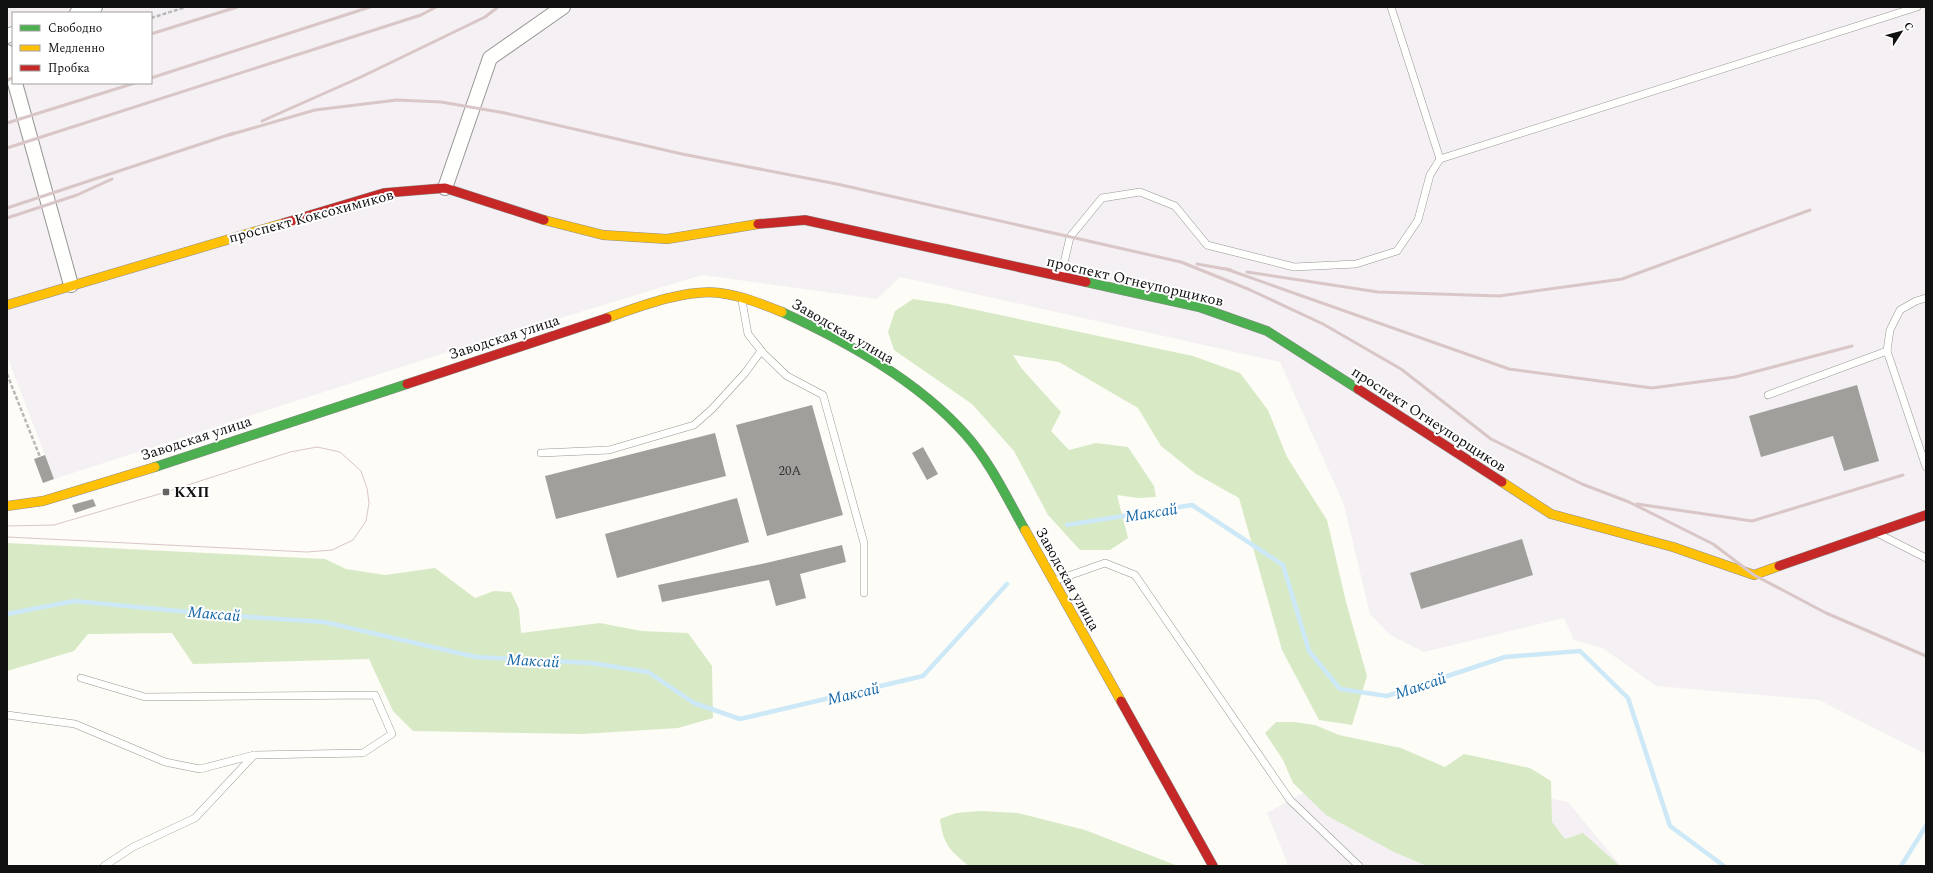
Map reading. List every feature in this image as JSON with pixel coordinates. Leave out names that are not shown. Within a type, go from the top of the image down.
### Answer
[{"type":"street","points":[[80,12],[95,7]]},
{"type":"street","points":[[445,188],[490,58],[563,7]]},
{"type":"street","points":[[7,52],[12,70]]},
{"type":"street","points":[[16,84],[71,285]]},
{"type":"street","name":"проспект Огнеупорщиков","points":[[445,188],[535,218],[603,235],[668,239],[749,225],[805,220],[1200,307],[1267,331],[1551,514],[1673,547],[1754,574],[1926,515]]},
{"type":"street","name":"проспект Коксохимиков","points":[[7,305],[384,193],[445,188]]},
{"type":"street","name":"Заводская улица","points":[[7,506],[43,502],[99,485],[652,303],[694,294],[718,292],[741,297],[804,322],[860,354],[923,395],[966,435],[997,480],[1213,866]]},
{"type":"lane","points":[[1391,7],[1440,159]]},
{"type":"lane","points":[[1061,277],[1070,237],[1102,198],[1140,192],[1175,206],[1208,245],[1294,267],[1356,264],[1398,251],[1418,220],[1430,175],[1440,159],[1917,7]]},
{"type":"lane","points":[[741,297],[748,334],[761,351],[787,376],[823,395],[864,543],[864,592]]},
{"type":"lane","points":[[1926,298],[1900,310],[1890,330],[1887,351],[1926,467]]},
{"type":"lane","points":[[541,453],[609,450],[694,426],[745,373],[761,351]]},
{"type":"lane","points":[[1768,395],[1887,351]]},
{"type":"lane","points":[[1874,532],[1926,558]]},
{"type":"lane","points":[[1053,582],[1106,563],[1135,575],[1290,800],[1359,866]]},
{"type":"lane","points":[[7,715],[75,724],[165,762],[200,769],[254,755],[363,753],[392,734],[375,695],[145,697],[81,678]]},
{"type":"lane","points":[[104,866],[133,846],[195,818],[254,755]]},
{"type":"path","points":[[152,18],[186,7]]},
{"type":"path","points":[[7,374],[40,457]]},
{"type":"shaded area","points":[[7,7],[1926,7],[1926,754],[1819,700],[1656,686],[1604,649],[1574,640],[1564,618],[1424,652],[1390,635],[1370,614],[1344,505],[1280,362],[900,277],[877,299],[702,275],[432,357],[54,479],[7,356]]},
{"type":"shaded area","points":[[1365,758],[1568,802],[1621,866],[1286,866],[1287,862],[1267,813]]},
{"type":"green space","points":[[913,299],[948,304],[1193,356],[1240,373],[1268,410],[1287,457],[1327,520],[1346,602],[1367,676],[1352,725],[1319,720],[1282,650],[1239,498],[1196,474],[1161,446],[1138,408],[1059,362],[1013,355],[1022,369],[1061,412],[1051,431],[1069,450],[1096,443],[1128,447],[1154,486],[1156,497],[1138,498],[1117,495],[1128,538],[1110,550],[1080,550],[1048,515],[1014,451],[972,404],[894,350],[888,332],[895,311]]},
{"type":"green space","points":[[7,543],[325,559],[346,569],[385,575],[435,568],[475,598],[494,591],[511,592],[519,609],[521,633],[600,623],[641,631],[688,633],[712,666],[713,718],[678,728],[582,734],[413,731],[393,711],[369,659],[193,664],[172,633],[88,634],[74,651],[7,671]]},
{"type":"green space","points":[[1276,722],[1294,722],[1315,725],[1339,735],[1401,748],[1445,767],[1464,754],[1530,768],[1551,781],[1552,822],[1565,839],[1583,833],[1620,866],[1427,866],[1394,852],[1326,815],[1293,783],[1283,760],[1265,733]]},
{"type":"green space","points":[[980,811],[1018,813],[1085,830],[1178,866],[969,866],[948,846],[943,835],[940,819],[956,813]]},
{"type":"building","points":[[1857,385],[1879,461],[1844,471],[1833,436],[1761,457],[1749,416]]},
{"type":"building","points":[[812,405],[843,515],[767,536],[736,425]]},
{"type":"building","points":[[715,433],[726,476],[556,519],[545,476]]},
{"type":"building","points":[[923,447],[938,474],[927,480],[912,453]]},
{"type":"building","points":[[45,455],[54,479],[43,483],[34,459]]},
{"type":"building","points":[[737,498],[749,542],[617,578],[605,534]]},
{"type":"building","points":[[93,499],[96,506],[75,513],[72,505]]},
{"type":"building","points":[[1522,539],[1533,575],[1421,609],[1410,573]]},
{"type":"building","points":[[842,545],[846,562],[800,574],[806,598],[776,606],[769,580],[662,602],[658,585],[766,563]]},
{"type":"waterway","name":"Максай","points":[[1067,525],[1192,505],[1283,565],[1309,651],[1340,689],[1387,696],[1505,657],[1580,651],[1628,698],[1670,826],[1724,866]]},
{"type":"waterway","name":"Максай","points":[[7,614],[74,601],[221,615],[324,622],[476,657],[591,663],[648,672],[694,703],[740,719],[923,676],[1007,584]]},
{"type":"waterway","name":"Максай","points":[[1901,866],[1926,826]]},
{"type":"tram line","points":[[7,526],[54,525],[166,492],[290,452],[317,447],[340,452],[361,471],[367,488],[369,503],[366,521],[353,540],[332,550],[307,552],[7,537]]},
{"type":"railway","points":[[152,34],[237,7]]},
{"type":"railway","points":[[152,78],[370,7]]},
{"type":"railway","points":[[7,148],[421,15],[436,7]]},
{"type":"railway","points":[[262,121],[361,77],[485,17],[498,7]]},
{"type":"railway","points":[[7,80],[12,78]]},
{"type":"railway","points":[[7,123],[132,84]]},
{"type":"railway","points":[[229,135],[315,110],[397,100],[441,102],[505,113],[682,154],[837,184],[1181,262],[1248,289],[1323,324],[1401,369],[1491,439],[1582,484],[1629,502],[1713,544],[1754,575],[1826,613],[1926,656]]},
{"type":"railway","points":[[7,208],[234,133]]},
{"type":"railway","points":[[7,218],[77,195],[112,179]]},
{"type":"railway","points":[[1247,272],[1378,292],[1499,296],[1622,279],[1810,210]]},
{"type":"railway","points":[[1197,264],[1231,270]]},
{"type":"railway","points":[[1226,269],[1509,369],[1652,388],[1735,377],[1852,346]]},
{"type":"railway","points":[[1637,504],[1752,521],[1903,475]]},
{"type":"traffic: fast","points":[[1086,282],[1199,307],[1267,331],[1358,389]]},
{"type":"traffic: fast","points":[[782,312],[831,336],[880,364],[926,397],[947,415],[966,435],[983,457],[1025,530]]},
{"type":"traffic: fast","points":[[155,467],[407,384]]},
{"type":"traffic: slow","points":[[544,220],[603,235],[667,239],[758,224]]},
{"type":"traffic: slow","points":[[7,305],[284,223]]},
{"type":"traffic: slow","points":[[607,318],[678,296],[707,292],[736,296],[782,312]]},
{"type":"traffic: slow","points":[[7,506],[43,501],[155,467]]},
{"type":"traffic: slow","points":[[1502,482],[1551,514],[1673,547],[1754,575],[1779,566]]},
{"type":"traffic: slow","points":[[1025,530],[1121,701]]},
{"type":"traffic: jam","points":[[284,223],[384,193],[445,188],[544,220]]},
{"type":"traffic: jam","points":[[758,224],[805,220],[1086,282]]},
{"type":"traffic: jam","points":[[407,384],[607,318]]},
{"type":"traffic: jam","points":[[1358,389],[1502,482]]},
{"type":"traffic: jam","points":[[1779,566],[1926,515]]},
{"type":"traffic: jam","points":[[1121,701],[1213,866]]},
{"type":"place","name":"КХП","points":[[166,492]]}]
